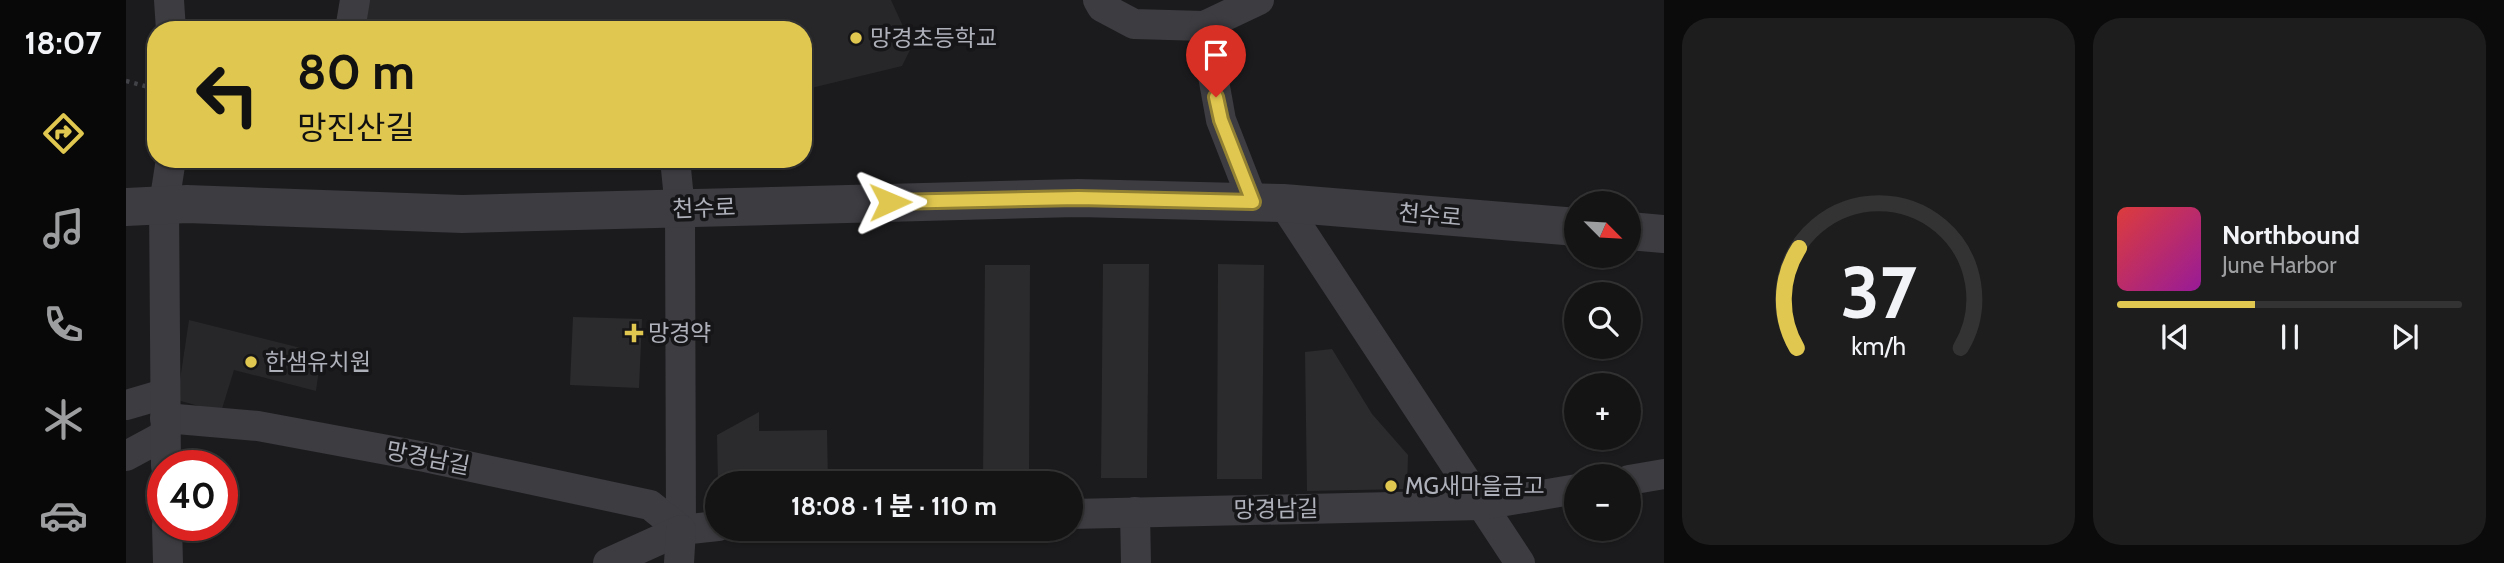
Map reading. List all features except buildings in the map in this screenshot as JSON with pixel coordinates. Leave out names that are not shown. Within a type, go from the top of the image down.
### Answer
[{"type":"street","points":[[169,0],[170,21]]},
{"type":"street","points":[[352,21],[355,0]]},
{"type":"street","points":[[1098,0],[1102,7],[1133,24],[1203,26],[1259,0]]},
{"type":"street","points":[[1203,26],[1221,120],[1268,202],[1405,387],[1520,563]]},
{"type":"street","points":[[166,450],[163,204],[169,168]]},
{"type":"street","points":[[675,168],[680,209],[679,563]]},
{"type":"street","name":"천수로","points":[[126,207],[163,204],[462,214],[1078,198],[1268,202],[1564,226]]},
{"type":"street","points":[[1642,232],[1664,234]]},
{"type":"street","name":"망경남길","points":[[126,405],[165,416],[271,428],[425,457],[650,505],[681,530]]},
{"type":"street","points":[[126,456],[165,416]]},
{"type":"street","points":[[1641,478],[1664,474]]},
{"type":"street","name":"망경남길","points":[[1083,514],[1482,505],[1564,491]]},
{"type":"street","points":[[1135,512],[1136,563]]},
{"type":"street","points":[[608,563],[681,530],[705,527]]},
{"type":"street","points":[[167,541],[168,563]]},
{"type":"path","points":[[126,81],[147,87]]},
{"type":"shaded area","name":"망경초등학교","points":[[366,0],[891,0],[912,46],[902,66],[812,88],[812,21],[363,21]]},
{"type":"shaded area","name":"한샘유치원","points":[[189,320],[321,353],[316,391],[234,370],[221,412],[177,400]]},
{"type":"place","name":"망경초등학교","points":[[856,38]]},
{"type":"place","name":"망경약","points":[[634,333]]},
{"type":"place","name":"한샘유치원","points":[[251,362]]},
{"type":"place","name":"MG새마을금고","points":[[1391,486]]},
{"type":"route","points":[[890,202],[1078,198],[1253,202],[1221,120],[1216,97]]}]
